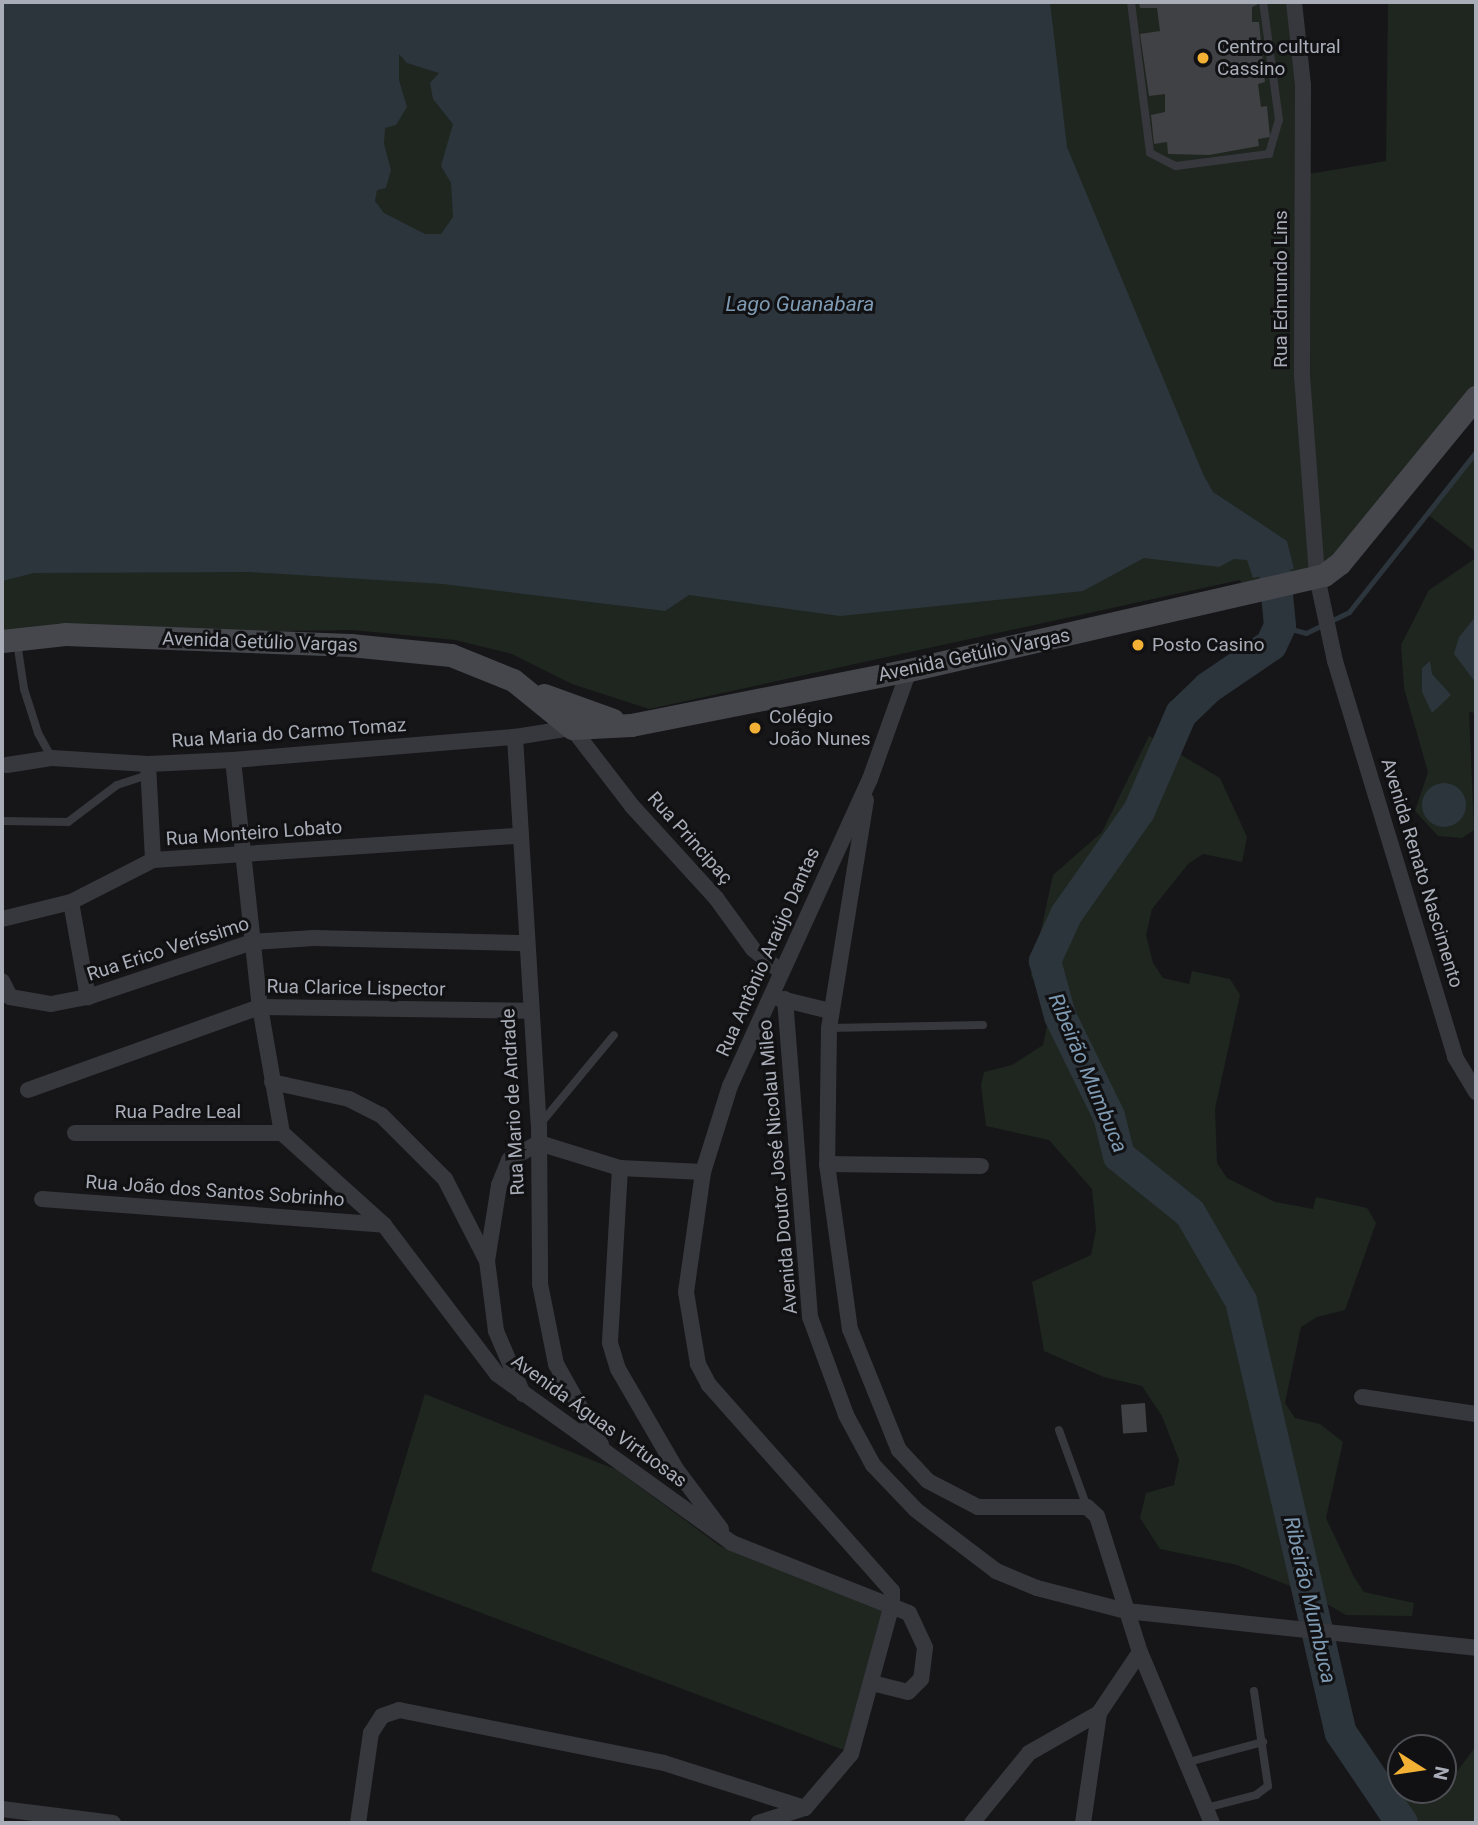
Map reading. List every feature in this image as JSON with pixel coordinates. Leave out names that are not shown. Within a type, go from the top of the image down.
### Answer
[{"type":"main road","points":[[1308,579],[1340,563],[1476,397]]},
{"type":"main road","name":"Avenida Getúlio Vargas","points":[[513,680],[572,727],[631,725],[909,670],[1308,579]]},
{"type":"main road","name":"Avenida Getúlio Vargas","points":[[9,640],[65,634],[391,647],[451,655],[568,706],[631,725]]},
{"type":"street","name":"Rua Edmundo Lins","points":[[1294,2],[1303,85],[1302,376],[1308,579],[1322,608]]},
{"type":"street","name":"Avenida Renato Nascimento","points":[[1322,608],[1335,661],[1455,1057],[1476,1092]]},
{"type":"street","name":"Rua Antônio Araújo Dantas","points":[[873,1683],[908,1692],[917,1685],[924,1670],[925,1648],[918,1626],[909,1613],[892,1604],[890,1586],[709,1385],[698,1364],[686,1292],[703,1172],[730,1086],[778,998],[780,971],[870,779],[909,670]]},
{"type":"street","name":"Rua Maria do Carmo Tomaz","points":[[7,765],[52,758],[148,769],[515,737],[572,727]]},
{"type":"street","name":"Rua Principaç","points":[[572,727],[632,806],[716,898],[753,949],[780,971]]},
{"type":"street","name":"Rua Mario de Andrade","points":[[515,737],[519,836],[539,1125],[540,1284],[546,1327],[567,1389],[604,1450]]},
{"type":"street","points":[[233,760],[260,1007],[282,1133]]},
{"type":"street","points":[[148,769],[153,860]]},
{"type":"street","points":[[870,779],[829,1028],[827,1164],[850,1329],[898,1450],[928,1481],[978,1507],[1087,1507],[1102,1524],[1140,1652],[1212,1823]]},
{"type":"street","name":"Rua Monteiro Lobato","points":[[2,918],[71,902],[153,860],[519,836]]},
{"type":"street","points":[[71,902],[88,997]]},
{"type":"street","name":"Rua Erico Veríssimo","points":[[2,981],[10,997],[51,1004],[88,997],[252,942],[314,938],[526,943]]},
{"type":"street","points":[[778,998],[830,1011]]},
{"type":"street","name":"Avenida Doutor José Nicolau Mileo","points":[[778,998],[810,1317],[846,1415],[873,1465],[916,1510],[996,1571],[1037,1588],[1126,1611],[1476,1648]]},
{"type":"street","name":"Rua Clarice Lispector","points":[[28,1090],[260,1007],[530,1011]]},
{"type":"street","points":[[272,1082],[349,1099],[390,1122],[446,1179],[487,1261]]},
{"type":"street","name":"Rua Padre Leal","points":[[75,1133],[282,1133]]},
{"type":"street","name":"Avenida Águas Virtuosas","points":[[282,1133],[384,1225],[485,1362],[523,1394],[732,1544],[892,1604]]},
{"type":"street","points":[[523,1394],[496,1331],[487,1261],[503,1172],[517,1153],[539,1143],[620,1168],[703,1172]]},
{"type":"street","points":[[827,1164],[981,1166]]},
{"type":"street","points":[[620,1168],[610,1319],[618,1369],[677,1469],[732,1544]]},
{"type":"street","name":"Rua João dos Santos Sobrinho","points":[[42,1199],[384,1225]]},
{"type":"street","points":[[1362,1397],[1476,1414]]},
{"type":"street","points":[[758,1823],[805,1808],[851,1754],[873,1683],[892,1604]]},
{"type":"street","points":[[1083,1823],[1099,1713],[1140,1652]]},
{"type":"street","points":[[358,1823],[371,1733],[387,1713],[399,1710],[664,1763],[805,1808]]},
{"type":"street","points":[[972,1823],[1029,1753],[1099,1713]]},
{"type":"street","points":[[2,1808],[113,1823]]},
{"type":"lane","points":[[1131,2],[1150,153],[1176,166],[1269,153],[1279,120],[1264,2]]},
{"type":"lane","points":[[9,640],[38,733],[52,758]]},
{"type":"lane","points":[[2,821],[68,822],[117,785],[148,769]]},
{"type":"lane","points":[[829,1028],[983,1025]]},
{"type":"lane","points":[[539,1125],[614,1035]]},
{"type":"lane","points":[[1059,1430],[1087,1507]]},
{"type":"lane","points":[[1206,1808],[1265,1790],[1263,1742],[1254,1690]]},
{"type":"lane","points":[[1185,1763],[1263,1742]]},
{"type":"shaded area","name":"Lago Guanabara","points":[[2,2],[1294,2],[1303,175],[1386,161],[1388,2],[1476,2],[1476,386],[1317,577],[1246,594],[1240,580],[649,709],[572,684],[512,654],[455,640],[353,630],[65,634],[2,641]]},
{"type":"shaded area","points":[[1476,452],[1476,552],[1427,514]]},
{"type":"shaded area","points":[[1476,558],[1476,713],[1469,712],[1474,830],[1462,838],[1438,836],[1415,811],[1428,772],[1404,688],[1401,645],[1429,590]]},
{"type":"shaded area","points":[[1149,736],[1220,778],[1247,837],[1242,862],[1203,854],[1188,864],[1152,909],[1146,935],[1153,963],[1163,978],[1189,984],[1192,971],[1230,979],[1240,995],[1215,1109],[1217,1163],[1227,1178],[1275,1202],[1313,1209],[1316,1197],[1367,1208],[1376,1223],[1345,1310],[1317,1317],[1301,1327],[1285,1403],[1295,1418],[1320,1424],[1343,1442],[1326,1518],[1354,1577],[1364,1592],[1414,1603],[1412,1616],[1346,1615],[1310,1594],[1237,1565],[1160,1549],[1140,1518],[1146,1493],[1174,1485],[1179,1460],[1162,1416],[1142,1386],[1104,1377],[1044,1351],[1032,1282],[1091,1255],[1096,1230],[1092,1189],[1049,1140],[986,1126],[981,1085],[984,1072],[1012,1065],[1043,1045],[1051,1007],[1031,976],[1053,875],[1102,832]]},
{"type":"shaded area","points":[[425,1394],[617,1470],[720,1546],[889,1606],[849,1752],[371,1571]]},
{"type":"shaded area","points":[[1476,1746],[1476,1823],[1402,1823],[1377,1793],[1387,1793],[1387,1804],[1457,1804],[1457,1771]]},
{"type":"water","name":"Lago Guanabara","points":[[2,2],[1050,2],[1067,147],[1203,474],[1213,492],[1287,541],[1294,569],[1253,578],[1247,560],[1234,559],[1219,567],[1144,558],[1083,591],[840,616],[689,595],[665,611],[443,584],[249,572],[34,573],[2,581]],"holes":[[[399,54],[407,63],[439,73],[430,83],[433,99],[453,124],[441,166],[451,183],[453,217],[441,234],[425,234],[384,213],[375,201],[377,190],[386,188],[391,170],[384,144],[385,128],[396,125],[407,107],[399,80]]]},
{"type":"water","points":[[1476,616],[1476,683],[1454,654],[1459,637]]},
{"type":"water","points":[[1430,661],[1432,674],[1451,695],[1432,713],[1422,692],[1422,668]]},
{"type":"water","points":[[1444,783],[1453,784],[1460,789],[1465,796],[1465,814],[1460,821],[1453,826],[1444,827],[1435,826],[1428,821],[1423,814],[1422,805],[1423,796],[1428,789],[1435,784]]},
{"type":"building","name":"Centro cultural Cassino","points":[[1139,2],[1263,2],[1252,7],[1252,22],[1259,22],[1265,82],[1258,84],[1261,107],[1267,106],[1270,137],[1258,139],[1259,146],[1209,155],[1168,154],[1167,142],[1154,144],[1151,115],[1165,112],[1165,94],[1149,96],[1140,34],[1160,31],[1157,8],[1140,8]]},
{"type":"building","points":[[1145,1403],[1147,1432],[1123,1434],[1121,1405]]},
{"type":"waterway","name":"Ribeirão Mumbuca","points":[[1280,626],[1306,633],[1349,612],[1476,452]]},
{"type":"waterway","name":"Ribeirão Mumbuca","points":[[1275,573],[1280,626],[1271,645],[1208,688],[1181,714],[1139,811],[1066,915],[1045,961],[1060,1016],[1109,1116],[1119,1156],[1190,1213],[1241,1301],[1341,1733],[1402,1823]]},
{"type":"place","name":"Centro cultural Cassino","points":[[1203,58]]},
{"type":"place","name":"Posto Casino","points":[[1138,645]]},
{"type":"place","name":"Colégio João Nunes","points":[[755,728]]}]
